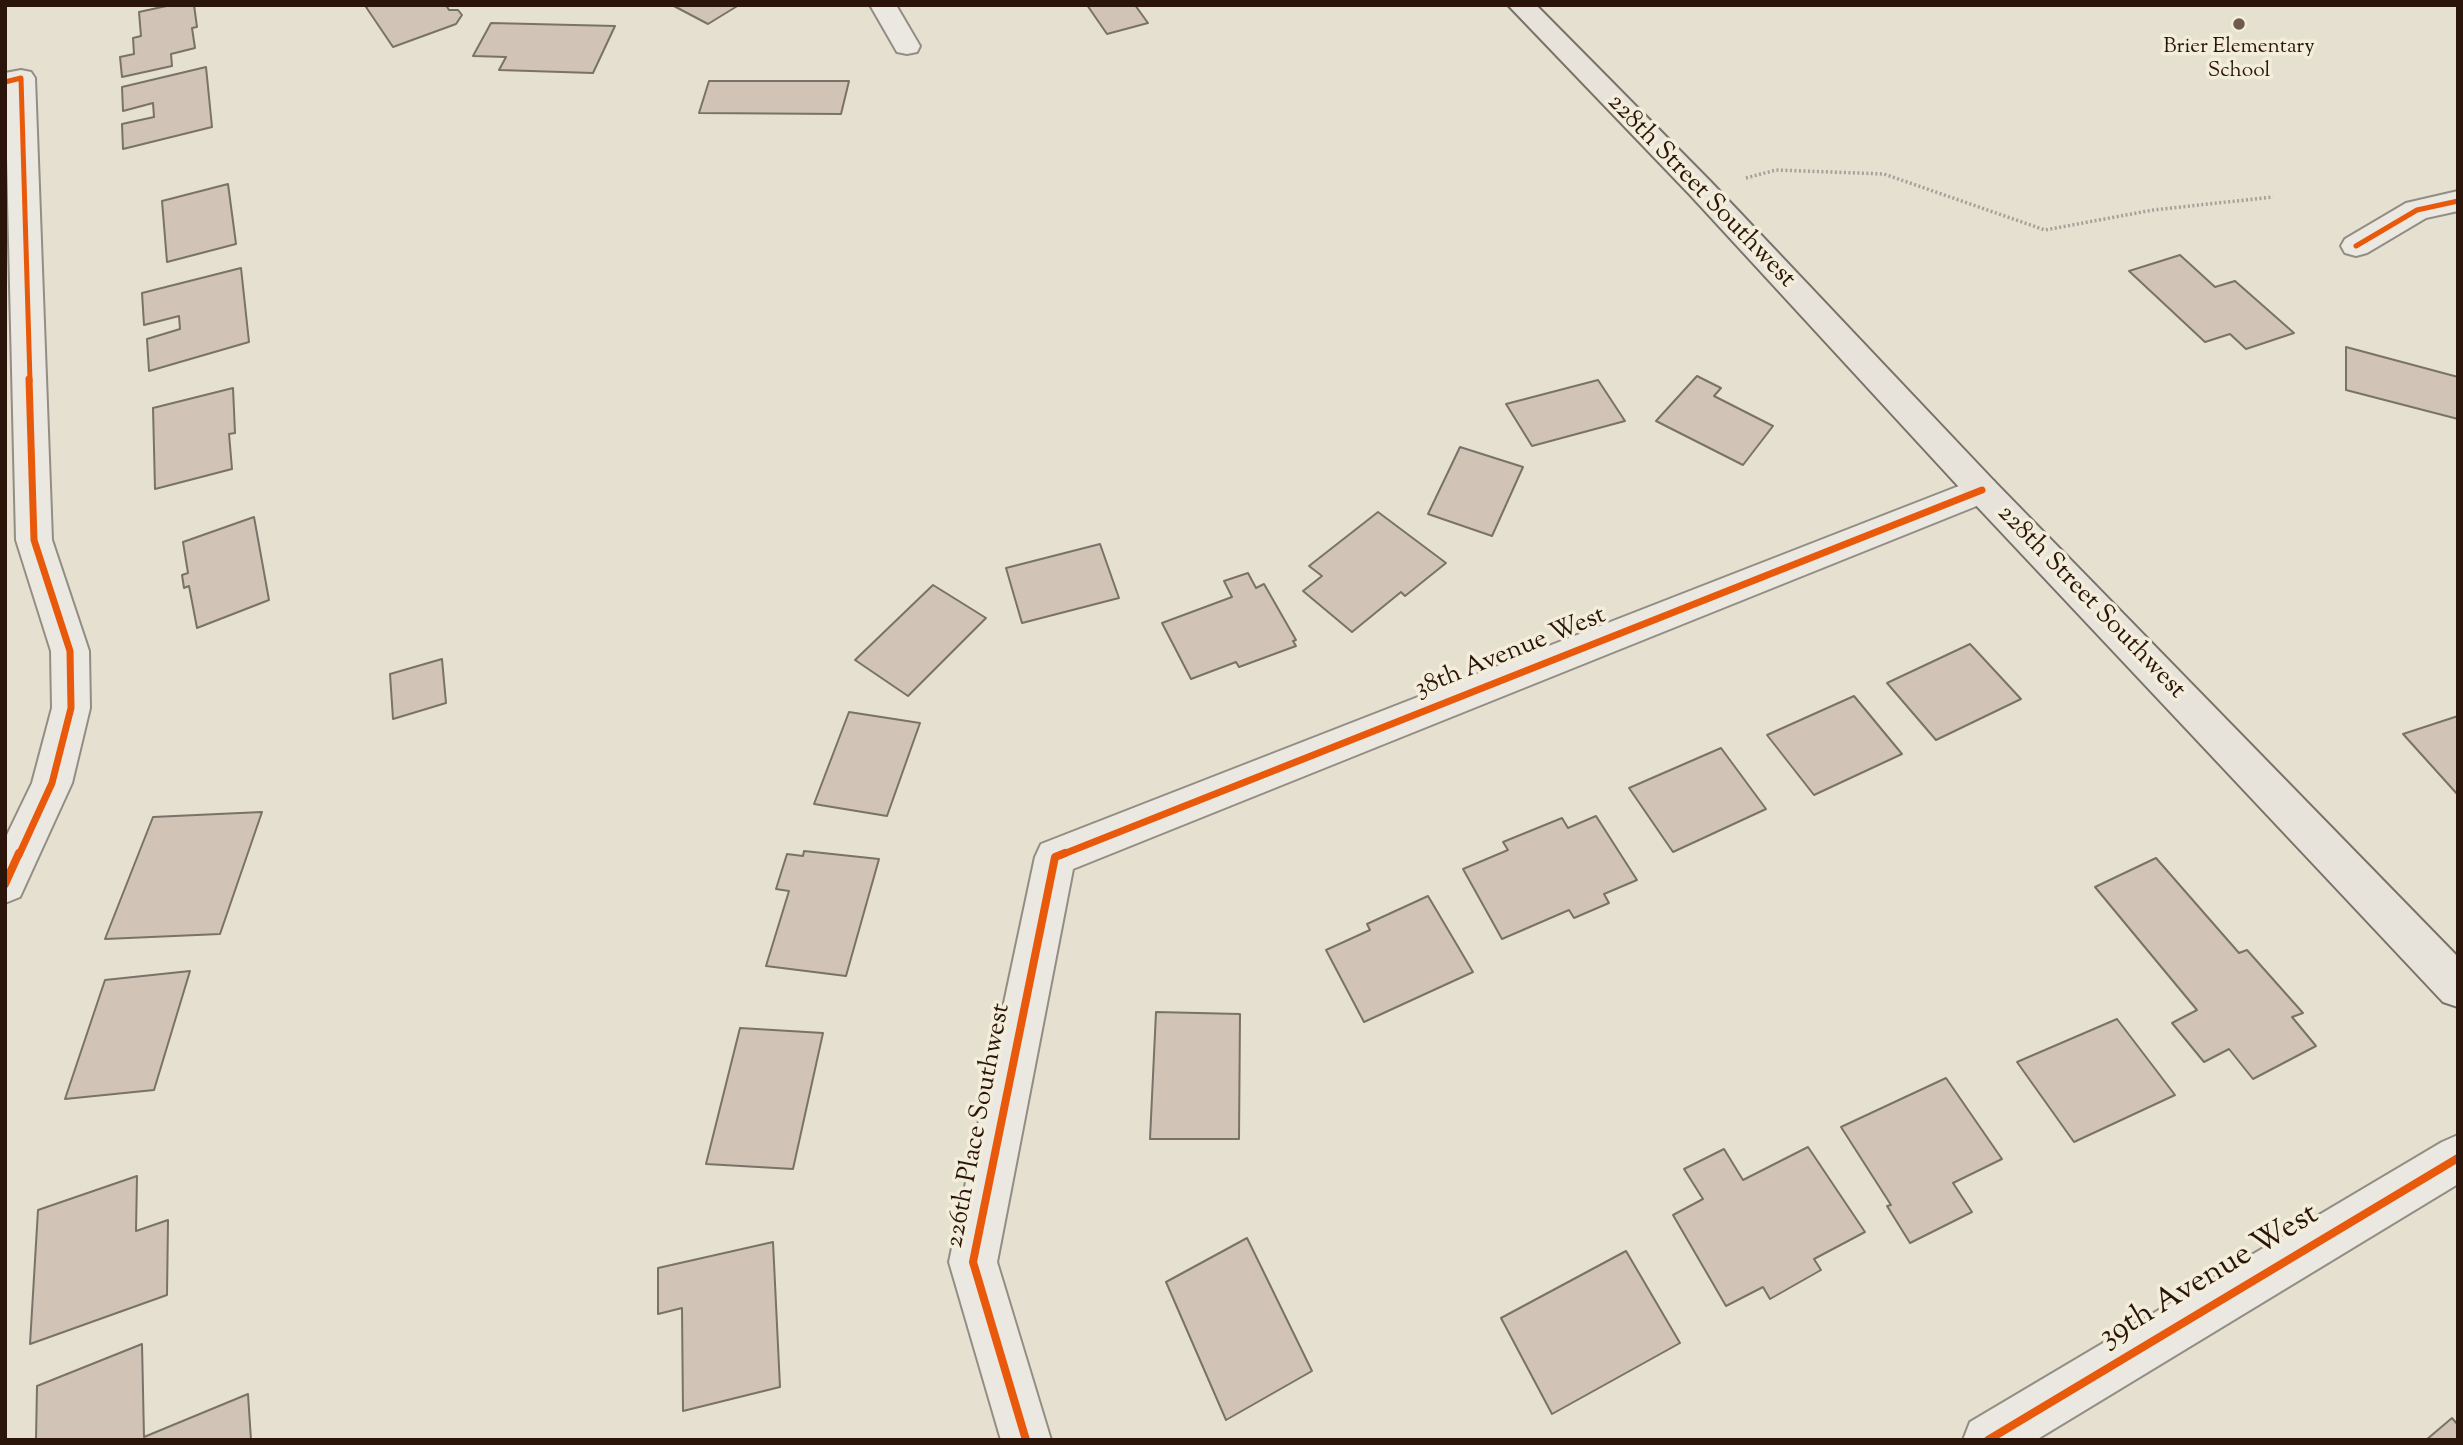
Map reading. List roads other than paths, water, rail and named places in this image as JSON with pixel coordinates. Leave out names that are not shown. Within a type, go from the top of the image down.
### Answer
[{"type":"main road","name":"228th Street Southwest","points":[[1521,5],[1701,189],[1982,490],[2458,987]]},
{"type":"street","points":[[883,5],[907,46]]},
{"type":"street","points":[[5,884],[52,783],[71,708],[70,651],[34,540],[13,80]]},
{"type":"street","points":[[2356,246],[2417,210],[2458,201]]},
{"type":"street","name":"38th Avenue West","points":[[1055,857],[1982,490]]},
{"type":"street","name":"226th Place Southwest","points":[[1026,1440],[973,1262],[1055,857]]},
{"type":"street","name":"39th Avenue West","points":[[1988,1440],[2458,1158]]},
{"type":"place","name":"Brier Elementary School","points":[[2239,24]]}]
